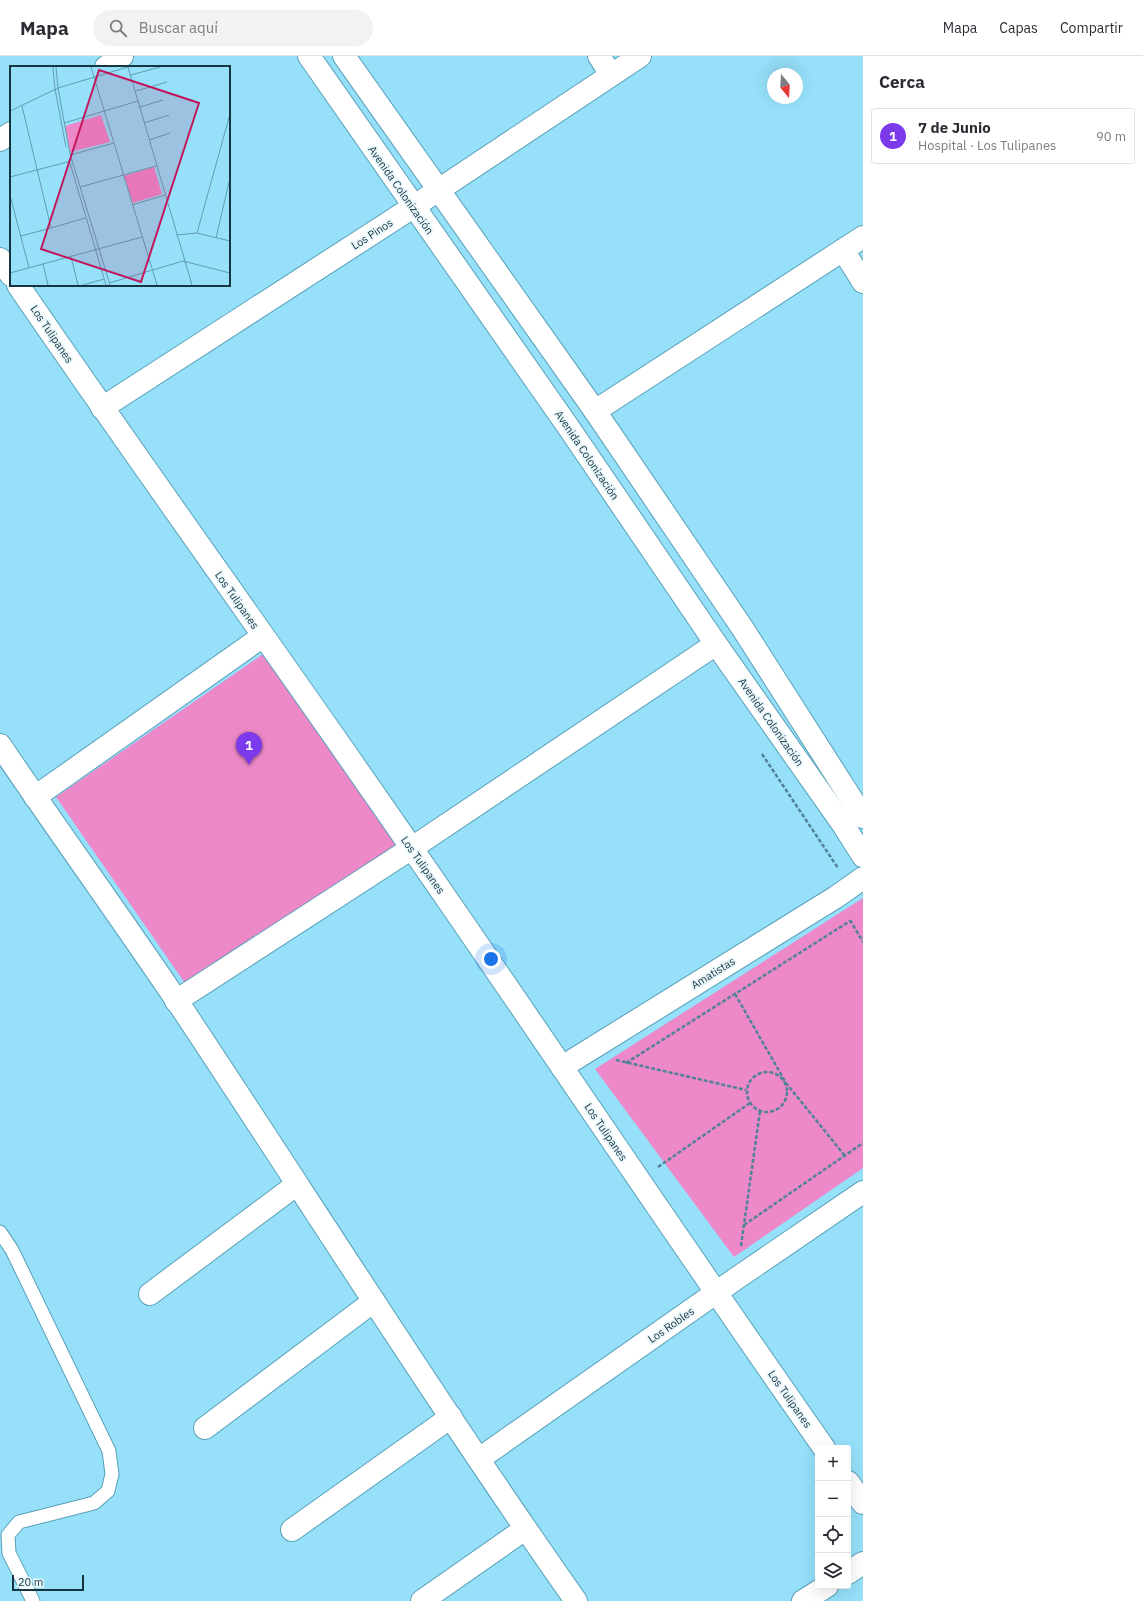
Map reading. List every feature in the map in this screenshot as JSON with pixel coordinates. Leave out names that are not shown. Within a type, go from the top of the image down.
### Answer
[{"type":"street","points":[[107,66],[122,56]]},
{"type":"street","name":"Avenida Colonización","points":[[309,56],[413,208],[569,428],[716,644],[858,818]]},
{"type":"street","name":"Avenida Colonización","points":[[344,56],[595,411],[743,630],[858,818],[863,856]]},
{"type":"street","points":[[599,56],[611,75]]},
{"type":"street","name":"Los Pinos","points":[[102,408],[413,208],[439,189],[640,56]]},
{"type":"street","points":[[0,140],[10,134]]},
{"type":"street","points":[[595,411],[863,237]]},
{"type":"street","points":[[843,250],[863,282]]},
{"type":"street","points":[[0,259],[10,274]]},
{"type":"street","name":"Los Tulipanes","points":[[19,286],[102,408],[412,848],[716,1294],[822,1445]]},
{"type":"street","points":[[35,797],[263,636]]},
{"type":"street","points":[[176,1001],[412,848],[716,644]]},
{"type":"street","points":[[0,745],[176,1001],[296,1185],[480,1459],[525,1529],[576,1601]]},
{"type":"street","name":"Amatistas","points":[[562,1067],[836,897],[863,878]]},
{"type":"street","points":[[150,1294],[296,1185]]},
{"type":"street","name":"Los Robles","points":[[480,1459],[737,1278],[863,1192]]},
{"type":"street","points":[[205,1428],[374,1301]]},
{"type":"street","points":[[292,1530],[451,1416]]},
{"type":"street","points":[[851,1486],[863,1503]]},
{"type":"street","points":[[422,1601],[525,1529]]},
{"type":"street","points":[[851,1571],[863,1563]]},
{"type":"street","points":[[803,1601],[822,1589]]},
{"type":"lane","points":[[0,1232],[12,1250],[109,1451],[112,1474],[108,1491],[94,1503],[19,1522],[8,1535],[9,1552],[33,1601]]},
{"type":"path","points":[[836,897],[863,942]]},
{"type":"path","points":[[626,1063],[850,921]]},
{"type":"path","points":[[735,994],[786,1083],[787,1096],[784,1102],[774,1111],[760,1111],[750,1103],[746,1090],[752,1078],[763,1072],[777,1074],[786,1083],[845,1156]]},
{"type":"path","points":[[584,1053],[746,1090]]},
{"type":"path","points":[[639,1180],[750,1103]]},
{"type":"path","points":[[737,1278],[760,1111]]},
{"type":"path","points":[[744,1226],[863,1144]]},
{"type":"shaded area","points":[[266,652],[399,843],[189,989],[56,797]]},
{"type":"shaded area","points":[[863,898],[863,1168],[734,1257],[595,1069]]},
{"type":"place","name":"7 de Junio","points":[[249,765]]}]
